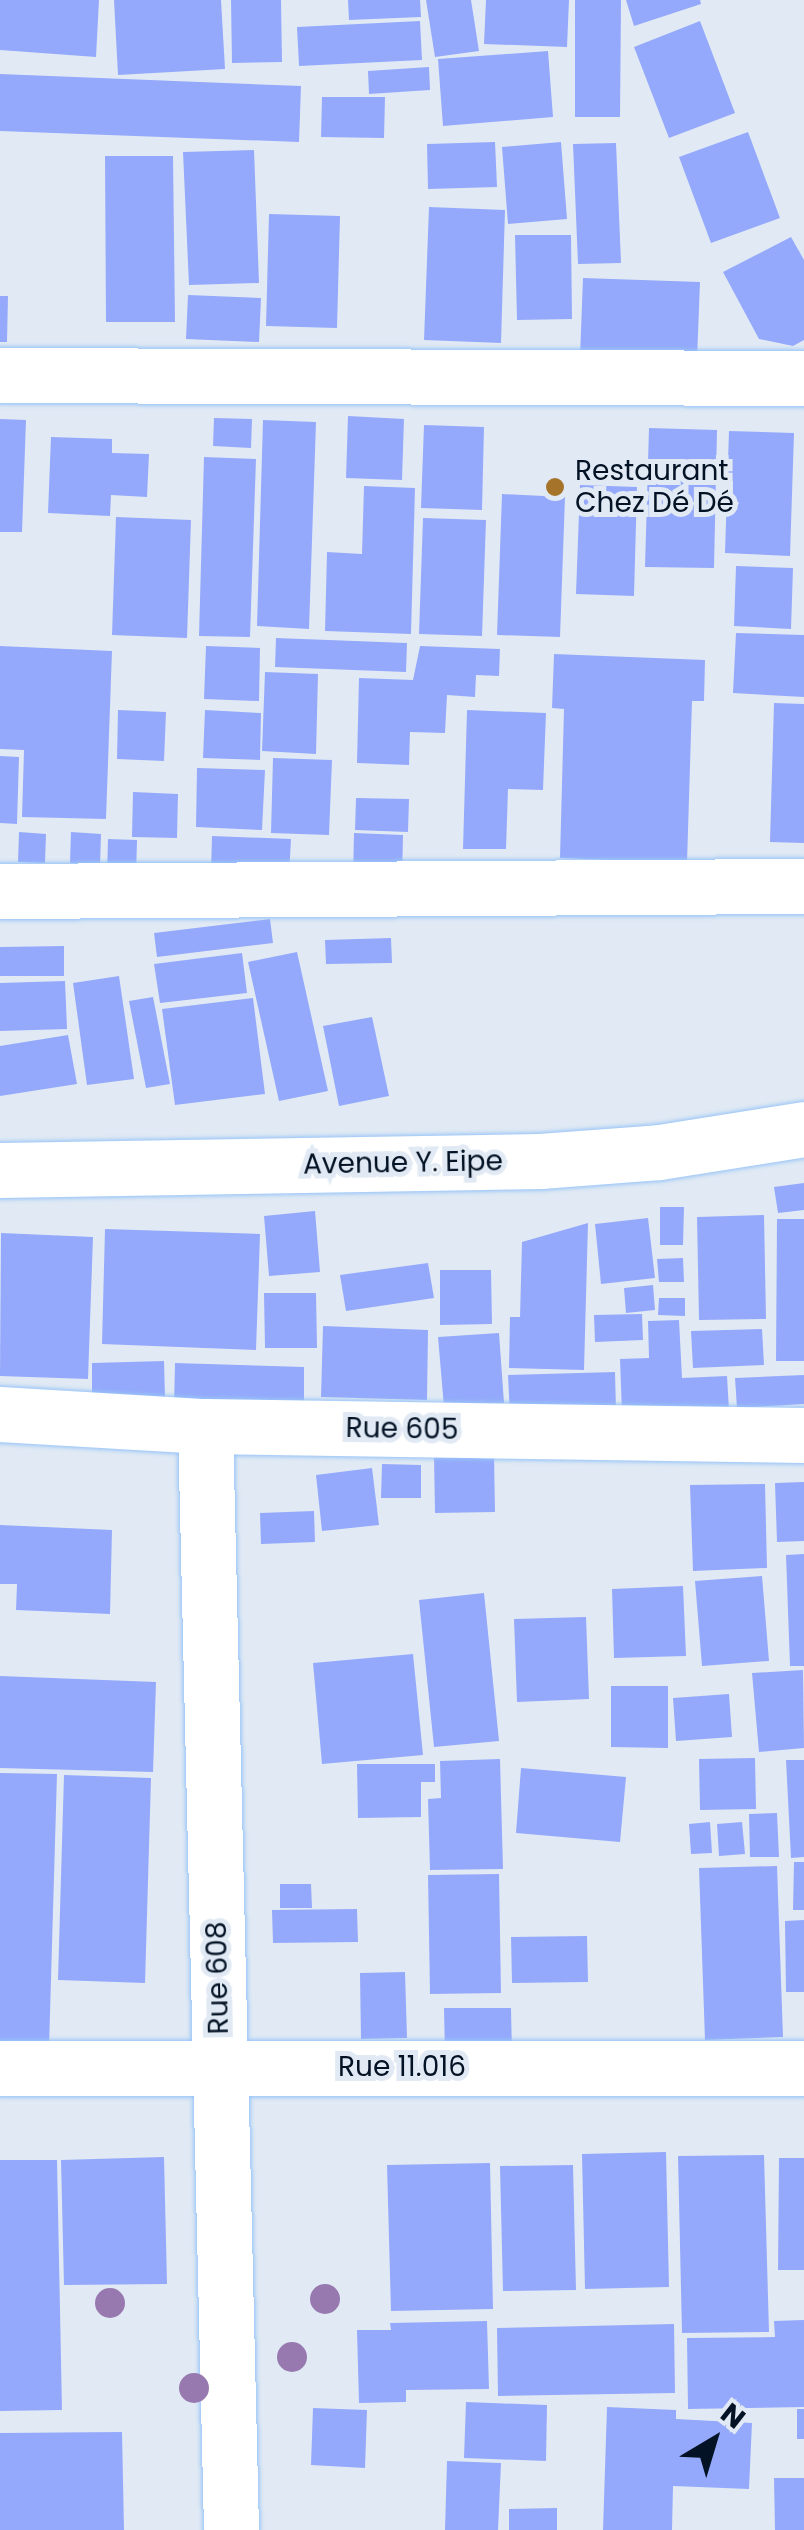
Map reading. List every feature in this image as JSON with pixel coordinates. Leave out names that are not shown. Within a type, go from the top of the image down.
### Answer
[{"type":"street","points":[[0,374],[804,378]]},
{"type":"street","points":[[0,891],[804,886]]},
{"type":"street","name":"Avenue Y. Eipe","points":[[0,1170],[540,1161],[659,1152],[804,1129]]},
{"type":"street","name":"Rue 605","points":[[0,1414],[205,1426],[804,1435]]},
{"type":"street","name":"Rue 608","points":[[205,1426],[231,2530]]},
{"type":"street","name":"Rue 11.016","points":[[0,2068],[804,2068]]},
{"type":"building","points":[[0,0],[99,0],[96,57],[0,50]]},
{"type":"building","points":[[114,0],[221,0],[225,69],[118,75]]},
{"type":"building","points":[[231,0],[281,0],[282,62],[232,63]]},
{"type":"building","points":[[348,0],[420,0],[421,17],[349,20]]},
{"type":"building","points":[[426,0],[471,0],[479,51],[435,57]]},
{"type":"building","points":[[486,0],[569,0],[567,47],[484,44]]},
{"type":"building","points":[[575,0],[621,0],[620,117],[575,117]]},
{"type":"building","points":[[626,0],[700,0],[701,4],[634,26]]},
{"type":"building","points":[[420,21],[422,60],[299,66],[297,27]]},
{"type":"building","points":[[700,21],[735,113],[669,138],[634,47]]},
{"type":"building","points":[[548,51],[553,117],[443,126],[438,59]]},
{"type":"building","points":[[429,67],[430,90],[369,94],[368,71]]},
{"type":"building","points":[[0,74],[301,86],[299,142],[0,131]]},
{"type":"building","points":[[322,97],[385,97],[384,138],[321,137]]},
{"type":"building","points":[[748,132],[780,218],[711,243],[679,157]]},
{"type":"building","points":[[495,142],[497,187],[428,189],[427,144]]},
{"type":"building","points":[[561,142],[567,219],[508,224],[502,147]]},
{"type":"building","points":[[616,143],[621,263],[578,264],[573,144]]},
{"type":"building","points":[[254,150],[259,283],[189,285],[183,152]]},
{"type":"building","points":[[105,156],[173,156],[175,322],[106,322]]},
{"type":"building","points":[[429,207],[505,210],[501,343],[424,340]]},
{"type":"building","points":[[269,214],[340,216],[337,328],[266,326]]},
{"type":"building","points":[[515,235],[571,235],[572,319],[517,320]]},
{"type":"building","points":[[791,237],[804,260],[804,340],[793,346],[759,339],[723,272]]},
{"type":"building","points":[[583,278],[700,282],[697,360],[580,357]]},
{"type":"building","points":[[188,295],[261,298],[259,342],[186,339]]},
{"type":"building","points":[[0,296],[8,296],[7,342],[0,342]]},
{"type":"building","points":[[348,416],[404,419],[402,480],[346,478]]},
{"type":"building","points":[[214,418],[252,419],[251,448],[213,446]]},
{"type":"building","points":[[0,419],[26,420],[22,532],[0,532]]},
{"type":"building","points":[[263,420],[316,422],[309,629],[257,626]]},
{"type":"building","points":[[424,425],[484,427],[482,510],[421,508]]},
{"type":"building","points":[[649,428],[717,430],[714,568],[645,567]]},
{"type":"building","points":[[729,431],[794,433],[790,556],[725,553]]},
{"type":"building","points":[[51,437],[112,439],[112,453],[149,454],[147,497],[111,495],[110,516],[48,513]]},
{"type":"building","points":[[204,457],[256,459],[250,637],[199,636]]},
{"type":"building","points":[[580,485],[637,487],[634,596],[576,594]]},
{"type":"building","points":[[364,486],[415,488],[411,634],[325,631],[327,552],[362,554]]},
{"type":"building","points":[[502,494],[565,497],[560,637],[497,635]]},
{"type":"building","points":[[116,517],[191,520],[187,638],[112,635]]},
{"type":"building","points":[[423,518],[486,520],[482,636],[419,634]]},
{"type":"building","points":[[736,566],[793,568],[791,629],[734,626]]},
{"type":"building","points":[[736,633],[804,635],[804,697],[733,693]]},
{"type":"building","points":[[276,638],[407,643],[406,672],[275,667]]},
{"type":"building","points":[[0,646],[112,651],[106,819],[22,817],[24,750],[0,749]]},
{"type":"building","points":[[206,646],[260,648],[259,701],[204,699]]},
{"type":"building","points":[[420,646],[500,649],[499,676],[476,675],[475,697],[447,695],[445,733],[410,732],[409,765],[357,763],[359,678],[413,680]]},
{"type":"building","points":[[554,654],[705,660],[704,701],[692,701],[687,863],[560,858],[564,709],[552,708]]},
{"type":"building","points":[[265,672],[318,674],[316,754],[262,751]]},
{"type":"building","points":[[774,703],[804,704],[804,843],[770,842]]},
{"type":"building","points":[[118,710],[166,712],[164,761],[117,759]]},
{"type":"building","points":[[205,710],[261,713],[260,760],[203,758]]},
{"type":"building","points":[[467,710],[546,713],[543,790],[508,789],[506,849],[463,849]]},
{"type":"building","points":[[0,756],[19,757],[17,824],[0,823]]},
{"type":"building","points":[[273,758],[332,760],[329,835],[271,833]]},
{"type":"building","points":[[197,768],[265,770],[262,830],[196,827]]},
{"type":"building","points":[[133,792],[178,794],[177,838],[132,837]]},
{"type":"building","points":[[356,798],[409,799],[408,832],[355,830]]},
{"type":"building","points":[[19,832],[46,834],[45,863],[18,862]]},
{"type":"building","points":[[71,832],[101,834],[100,865],[70,863]]},
{"type":"building","points":[[354,833],[403,835],[402,881],[353,879]]},
{"type":"building","points":[[212,836],[291,839],[289,875],[211,872]]},
{"type":"building","points":[[108,839],[137,840],[136,876],[107,875]]},
{"type":"building","points":[[270,919],[273,943],[157,957],[154,933]]},
{"type":"building","points":[[391,938],[392,963],[326,964],[325,940]]},
{"type":"building","points":[[64,946],[64,976],[0,976],[0,947]]},
{"type":"building","points":[[297,952],[328,1091],[279,1101],[248,962]]},
{"type":"building","points":[[242,953],[247,993],[160,1003],[154,964]]},
{"type":"building","points":[[119,976],[134,1079],[87,1085],[73,983]]},
{"type":"building","points":[[65,981],[67,1029],[0,1031],[0,983]]},
{"type":"building","points":[[153,997],[170,1084],[146,1088],[129,1001]]},
{"type":"building","points":[[253,998],[265,1094],[175,1105],[162,1009]]},
{"type":"building","points":[[372,1017],[389,1096],[339,1106],[323,1026]]},
{"type":"building","points":[[68,1035],[77,1084],[0,1096],[0,1046]]},
{"type":"building","points":[[804,1183],[804,1210],[778,1213],[774,1187]]},
{"type":"building","points":[[660,1207],[684,1207],[683,1245],[660,1245]]},
{"type":"building","points":[[315,1211],[320,1272],[269,1276],[264,1216]]},
{"type":"building","points":[[764,1215],[766,1319],[699,1320],[697,1217]]},
{"type":"building","points":[[648,1218],[655,1278],[601,1284],[595,1224]]},
{"type":"building","points":[[777,1219],[804,1219],[804,1361],[776,1361]]},
{"type":"building","points":[[588,1223],[584,1370],[509,1368],[510,1317],[520,1317],[522,1242]]},
{"type":"building","points":[[105,1229],[260,1234],[256,1350],[102,1344]]},
{"type":"building","points":[[1,1233],[93,1237],[88,1379],[0,1376]]},
{"type":"building","points":[[683,1258],[684,1282],[659,1282],[657,1259]]},
{"type":"building","points":[[428,1263],[434,1298],[346,1311],[340,1275]]},
{"type":"building","points":[[440,1270],[491,1270],[492,1324],[440,1325]]},
{"type":"building","points":[[653,1285],[655,1310],[626,1313],[624,1288]]},
{"type":"building","points":[[264,1293],[316,1293],[317,1348],[265,1348]]},
{"type":"building","points":[[659,1298],[685,1298],[685,1316],[658,1315]]},
{"type":"building","points":[[642,1314],[643,1340],[595,1342],[594,1315]]},
{"type":"building","points":[[679,1320],[682,1378],[727,1376],[729,1410],[622,1413],[620,1359],[649,1358],[648,1321]]},
{"type":"building","points":[[323,1326],[428,1330],[427,1400],[321,1397]]},
{"type":"building","points":[[762,1329],[764,1365],[693,1368],[691,1331]]},
{"type":"building","points":[[499,1333],[504,1403],[444,1407],[438,1337]]},
{"type":"building","points":[[164,1361],[165,1398],[92,1400],[92,1363]]},
{"type":"building","points":[[175,1363],[304,1367],[304,1410],[174,1407]]},
{"type":"building","points":[[615,1372],[616,1411],[510,1416],[508,1375]]},
{"type":"building","points":[[804,1375],[804,1404],[737,1408],[735,1378]]},
{"type":"building","points":[[494,1455],[495,1512],[435,1513],[434,1456]]},
{"type":"building","points":[[382,1464],[421,1465],[421,1498],[381,1498]]},
{"type":"building","points":[[372,1468],[379,1525],[322,1531],[316,1475]]},
{"type":"building","points":[[804,1482],[804,1541],[777,1542],[775,1483]]},
{"type":"building","points":[[765,1484],[767,1568],[693,1571],[690,1485]]},
{"type":"building","points":[[314,1511],[315,1542],[261,1544],[260,1513]]},
{"type":"building","points":[[0,1525],[112,1530],[110,1614],[16,1610],[17,1584],[0,1584]]},
{"type":"building","points":[[804,1554],[804,1666],[790,1666],[786,1555]]},
{"type":"building","points":[[762,1576],[769,1661],[702,1666],[695,1581]]},
{"type":"building","points":[[683,1586],[686,1656],[614,1658],[612,1589]]},
{"type":"building","points":[[484,1593],[499,1741],[434,1747],[419,1600]]},
{"type":"building","points":[[586,1617],[589,1699],[517,1702],[514,1619]]},
{"type":"building","points":[[413,1654],[423,1755],[322,1764],[313,1663]]},
{"type":"building","points":[[803,1670],[804,1748],[759,1752],[752,1673]]},
{"type":"building","points":[[0,1676],[156,1682],[153,1772],[0,1768]]},
{"type":"building","points":[[611,1686],[668,1686],[668,1748],[611,1747]]},
{"type":"building","points":[[729,1694],[732,1737],[676,1741],[673,1698]]},
{"type":"building","points":[[755,1758],[756,1809],[700,1810],[699,1759]]},
{"type":"building","points":[[500,1759],[503,1869],[430,1870],[428,1799],[441,1798],[440,1761]]},
{"type":"building","points":[[786,1760],[804,1760],[804,1857],[791,1858]]},
{"type":"building","points":[[357,1764],[435,1764],[435,1782],[421,1782],[421,1817],[358,1818]]},
{"type":"building","points":[[521,1768],[626,1777],[620,1842],[516,1833]]},
{"type":"building","points":[[0,1773],[57,1774],[49,2048],[0,2046]]},
{"type":"building","points":[[64,1775],[151,1778],[145,1983],[58,1980]]},
{"type":"building","points":[[777,1813],[779,1857],[750,1857],[749,1814]]},
{"type":"building","points":[[710,1822],[712,1853],[691,1854],[689,1824]]},
{"type":"building","points":[[742,1822],[745,1854],[719,1856],[717,1824]]},
{"type":"building","points":[[794,1862],[804,1862],[804,1910],[793,1910]]},
{"type":"building","points":[[777,1866],[783,2037],[705,2040],[699,1868]]},
{"type":"building","points":[[499,1874],[501,1993],[430,1994],[428,1875]]},
{"type":"building","points":[[280,1884],[311,1884],[312,1908],[280,1908]]},
{"type":"building","points":[[357,1909],[358,1942],[273,1943],[272,1910]]},
{"type":"building","points":[[804,1920],[804,1992],[786,1992],[785,1921]]},
{"type":"building","points":[[587,1936],[588,1982],[512,1983],[511,1937]]},
{"type":"building","points":[[405,1972],[407,2038],[361,2039],[360,1973]]},
{"type":"building","points":[[444,2008],[511,2008],[512,2056],[445,2056]]},
{"type":"building","points":[[666,2152],[669,2287],[585,2289],[582,2154]]},
{"type":"building","points":[[764,2155],[769,2332],[682,2333],[678,2156]]},
{"type":"building","points":[[164,2157],[167,2284],[64,2285],[61,2160]]},
{"type":"building","points":[[779,2158],[804,2158],[804,2270],[778,2270]]},
{"type":"building","points":[[0,2160],[57,2160],[62,2410],[0,2411]]},
{"type":"building","points":[[490,2163],[493,2309],[391,2311],[387,2165]]},
{"type":"building","points":[[573,2165],[576,2290],[503,2291],[500,2166]]},
{"type":"building","points":[[804,2320],[804,2407],[688,2409],[687,2338],[775,2337],[774,2321]]},
{"type":"building","points":[[487,2321],[489,2389],[406,2390],[406,2402],[359,2403],[357,2330],[391,2330],[390,2323]]},
{"type":"building","points":[[674,2324],[675,2393],[498,2396],[497,2328]]},
{"type":"building","points":[[466,2402],[547,2405],[546,2461],[464,2458]]},
{"type":"building","points":[[607,2407],[676,2410],[676,2419],[752,2423],[749,2489],[673,2486],[672,2530],[603,2530]]},
{"type":"building","points":[[313,2408],[367,2410],[365,2468],[311,2465]]},
{"type":"building","points":[[797,2409],[804,2409],[804,2439],[797,2439]]},
{"type":"building","points":[[122,2432],[124,2530],[0,2530],[0,2433]]},
{"type":"building","points":[[447,2461],[501,2463],[498,2530],[445,2530]]},
{"type":"building","points":[[774,2478],[804,2478],[804,2530],[775,2530]]},
{"type":"building","points":[[557,2508],[557,2530],[509,2530],[509,2509]]},
{"type":"place","name":"Restaurant Chez Dé Dé","points":[[555,487]]}]
